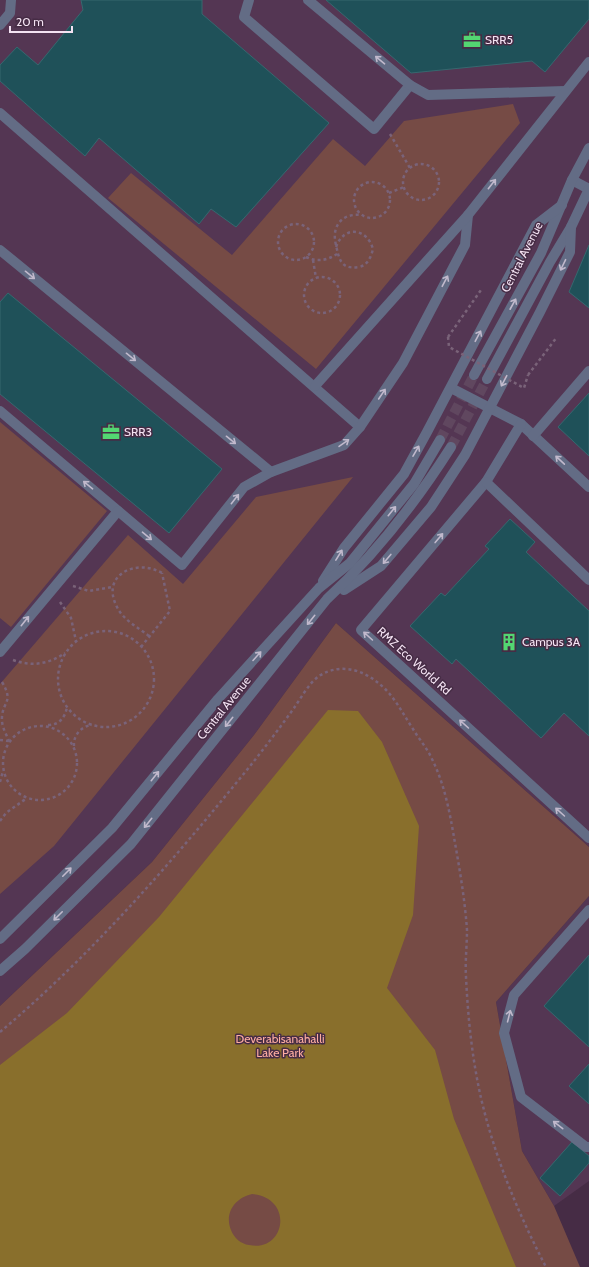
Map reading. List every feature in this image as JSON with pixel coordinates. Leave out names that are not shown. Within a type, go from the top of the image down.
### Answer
[{"type":"street","points":[[0,25],[10,13],[11,0]]},
{"type":"street","points":[[248,0],[244,17],[374,129],[410,85]]},
{"type":"street","points":[[308,0],[410,85],[428,95],[565,91]]},
{"type":"street","points":[[315,386],[468,215],[589,62]]},
{"type":"street","points":[[0,113],[315,386],[360,427]]},
{"type":"street","name":"Central Avenue","points":[[474,375],[541,253],[572,180],[589,148]]},
{"type":"street","points":[[487,379],[550,262],[571,227],[589,189],[572,180]]},
{"type":"street","points":[[319,588],[344,548],[404,474],[451,388],[536,225],[562,205]]},
{"type":"street","points":[[0,411],[182,565],[244,487],[271,472],[344,445],[360,427],[403,363],[465,245],[468,215]]},
{"type":"street","points":[[327,599],[381,566],[431,507],[465,456],[570,252],[571,227]]},
{"type":"street","points":[[0,250],[271,472]]},
{"type":"street","points":[[533,436],[589,372]]},
{"type":"street","points":[[451,388],[521,424],[589,487]]},
{"type":"street","name":"RMZ Eco World Rd","points":[[521,424],[486,482],[361,630],[589,838]]},
{"type":"street","name":"Central Avenue","points":[[0,938],[112,828],[218,699],[319,588],[350,563],[414,484],[440,440]]},
{"type":"street","name":"Central Avenue","points":[[0,971],[131,844],[327,599],[357,572],[390,532],[426,487],[451,447]]},
{"type":"street","points":[[486,482],[589,580]]},
{"type":"street","points":[[0,652],[48,592],[118,511]]},
{"type":"street","points":[[589,910],[514,995],[504,1033],[521,1097],[586,1148],[589,1147]]},
{"type":"path","points":[[382,120],[410,168]]},
{"type":"path","points":[[422,164],[433,168],[438,174],[438,188],[428,199],[421,200],[414,198],[408,194],[404,187],[404,179],[410,168],[422,164]]},
{"type":"path","points":[[336,246],[343,236],[354,232],[366,236],[373,249],[368,262],[362,266],[347,266],[341,261],[337,254],[334,235],[338,223],[348,215],[361,214],[372,219],[380,217],[385,213],[390,200],[388,193],[379,184],[366,183],[361,186],[354,198],[355,205],[361,214]]},
{"type":"path","points":[[388,193],[404,187]]},
{"type":"path","points":[[306,257],[313,248],[313,234],[303,225],[290,224],[284,228],[278,239],[282,253],[288,258],[296,260],[306,257],[313,260],[329,259],[337,254]]},
{"type":"path","points":[[313,260],[316,278]]},
{"type":"path","points":[[316,278],[329,278],[339,288],[339,302],[335,308],[329,312],[322,313],[314,311],[308,307],[305,300],[304,292],[306,286],[316,278]]},
{"type":"path","points":[[481,290],[448,337],[449,347],[524,388],[528,376],[557,337]]},
{"type":"path","points":[[162,573],[174,558]]},
{"type":"path","points":[[149,636],[121,614],[114,600],[115,580],[121,573],[138,566],[154,569],[162,573]]},
{"type":"path","points":[[141,647],[170,611],[162,573]]},
{"type":"path","points":[[61,578],[79,589],[89,591],[106,589],[114,586]]},
{"type":"path","points":[[48,592],[57,600],[70,618],[76,642]]},
{"type":"path","points":[[9,658],[19,662],[40,664],[58,658],[76,642],[94,632],[106,631],[117,633],[128,637],[141,647],[151,663],[154,674],[153,686],[145,707],[127,722],[105,727],[94,725],[74,715],[61,697],[58,675],[65,653]]},
{"type":"path","points":[[0,1032],[67,972],[142,893],[244,773],[316,678],[337,669],[351,669],[365,672],[380,683],[403,712],[431,757],[445,793],[453,831],[467,930],[466,973],[468,1015],[473,1057],[481,1098],[492,1141],[507,1183],[524,1224],[546,1267]]},
{"type":"path","points":[[2,682],[8,696],[2,723],[9,741]]},
{"type":"path","points":[[0,782],[3,770],[2,761],[9,741],[25,728],[46,726],[59,722],[64,717],[67,707]]},
{"type":"path","points":[[3,770],[12,787],[19,794],[27,798],[46,800],[63,792],[70,786],[76,773],[77,759],[75,737],[83,728],[94,725]]},
{"type":"path","points":[[46,726],[56,729],[64,735],[75,750]]},
{"type":"path","points":[[0,740],[9,741]]},
{"type":"path","points":[[0,820],[6,813],[27,798]]},
{"type":"shaded area","points":[[0,0],[589,0],[589,847],[336,623],[254,735],[152,862],[0,1006]]},
{"type":"shaded area","name":"Deverabisanahalli Lake Park","points":[[328,710],[358,711],[382,742],[419,826],[413,915],[387,988],[435,1050],[454,1119],[516,1267],[0,1267],[0,1065],[67,1013],[159,917]],"holes":[[[252,1194],[266,1198],[275,1205],[279,1214],[280,1224],[277,1233],[271,1241],[261,1245],[249,1245],[241,1242],[232,1233],[229,1224],[232,1207],[241,1199]]]},
{"type":"shaded area","points":[[589,896],[589,1181],[554,1206],[522,1151],[496,1002]]},
{"type":"green space","points":[[513,104],[520,123],[316,369],[108,198],[131,173],[232,255],[333,139],[365,166],[404,121]]},
{"type":"green space","points":[[0,422],[107,511],[11,627],[0,618]]},
{"type":"green space","points":[[353,477],[54,846],[0,894],[0,684],[128,535],[183,584],[256,497]]},
{"type":"green space","name":"Deverabisanahalli Lake Park","points":[[336,623],[589,847],[589,896],[496,1002],[522,1151],[554,1206],[580,1267],[0,1267],[0,1006],[152,862],[254,735]]},
{"type":"building","points":[[81,0],[202,0],[202,14],[329,123],[236,227],[211,209],[199,224],[99,138],[85,156],[0,81],[0,65],[17,47],[38,65],[83,10]]},
{"type":"building","name":"SRR5","points":[[326,0],[589,0],[589,19],[545,72],[532,61],[411,73]]},
{"type":"building","points":[[589,245],[589,308],[569,292]]},
{"type":"building","name":"SRR3","points":[[8,293],[222,469],[169,533],[0,394],[0,302]]},
{"type":"building","points":[[589,393],[589,456],[558,427]]},
{"type":"building","name":"Campus 3A","points":[[510,519],[535,542],[526,552],[589,611],[589,736],[564,713],[541,738],[456,659],[452,664],[410,626],[441,593],[445,596],[489,549],[485,546]]},
{"type":"building","points":[[589,955],[589,1047],[544,1006]]},
{"type":"building","points":[[589,1064],[589,1104],[569,1086]]},
{"type":"building","points":[[572,1142],[589,1156],[589,1163],[560,1196],[540,1178]]},
{"type":"tunnel","points":[[440,440],[474,375]]},
{"type":"tunnel","points":[[451,447],[487,379]]},
{"type":"place","name":"SRR5","points":[[472,40]]},
{"type":"place","name":"SRR3","points":[[111,432]]},
{"type":"place","name":"Campus 3A","points":[[509,642]]}]
